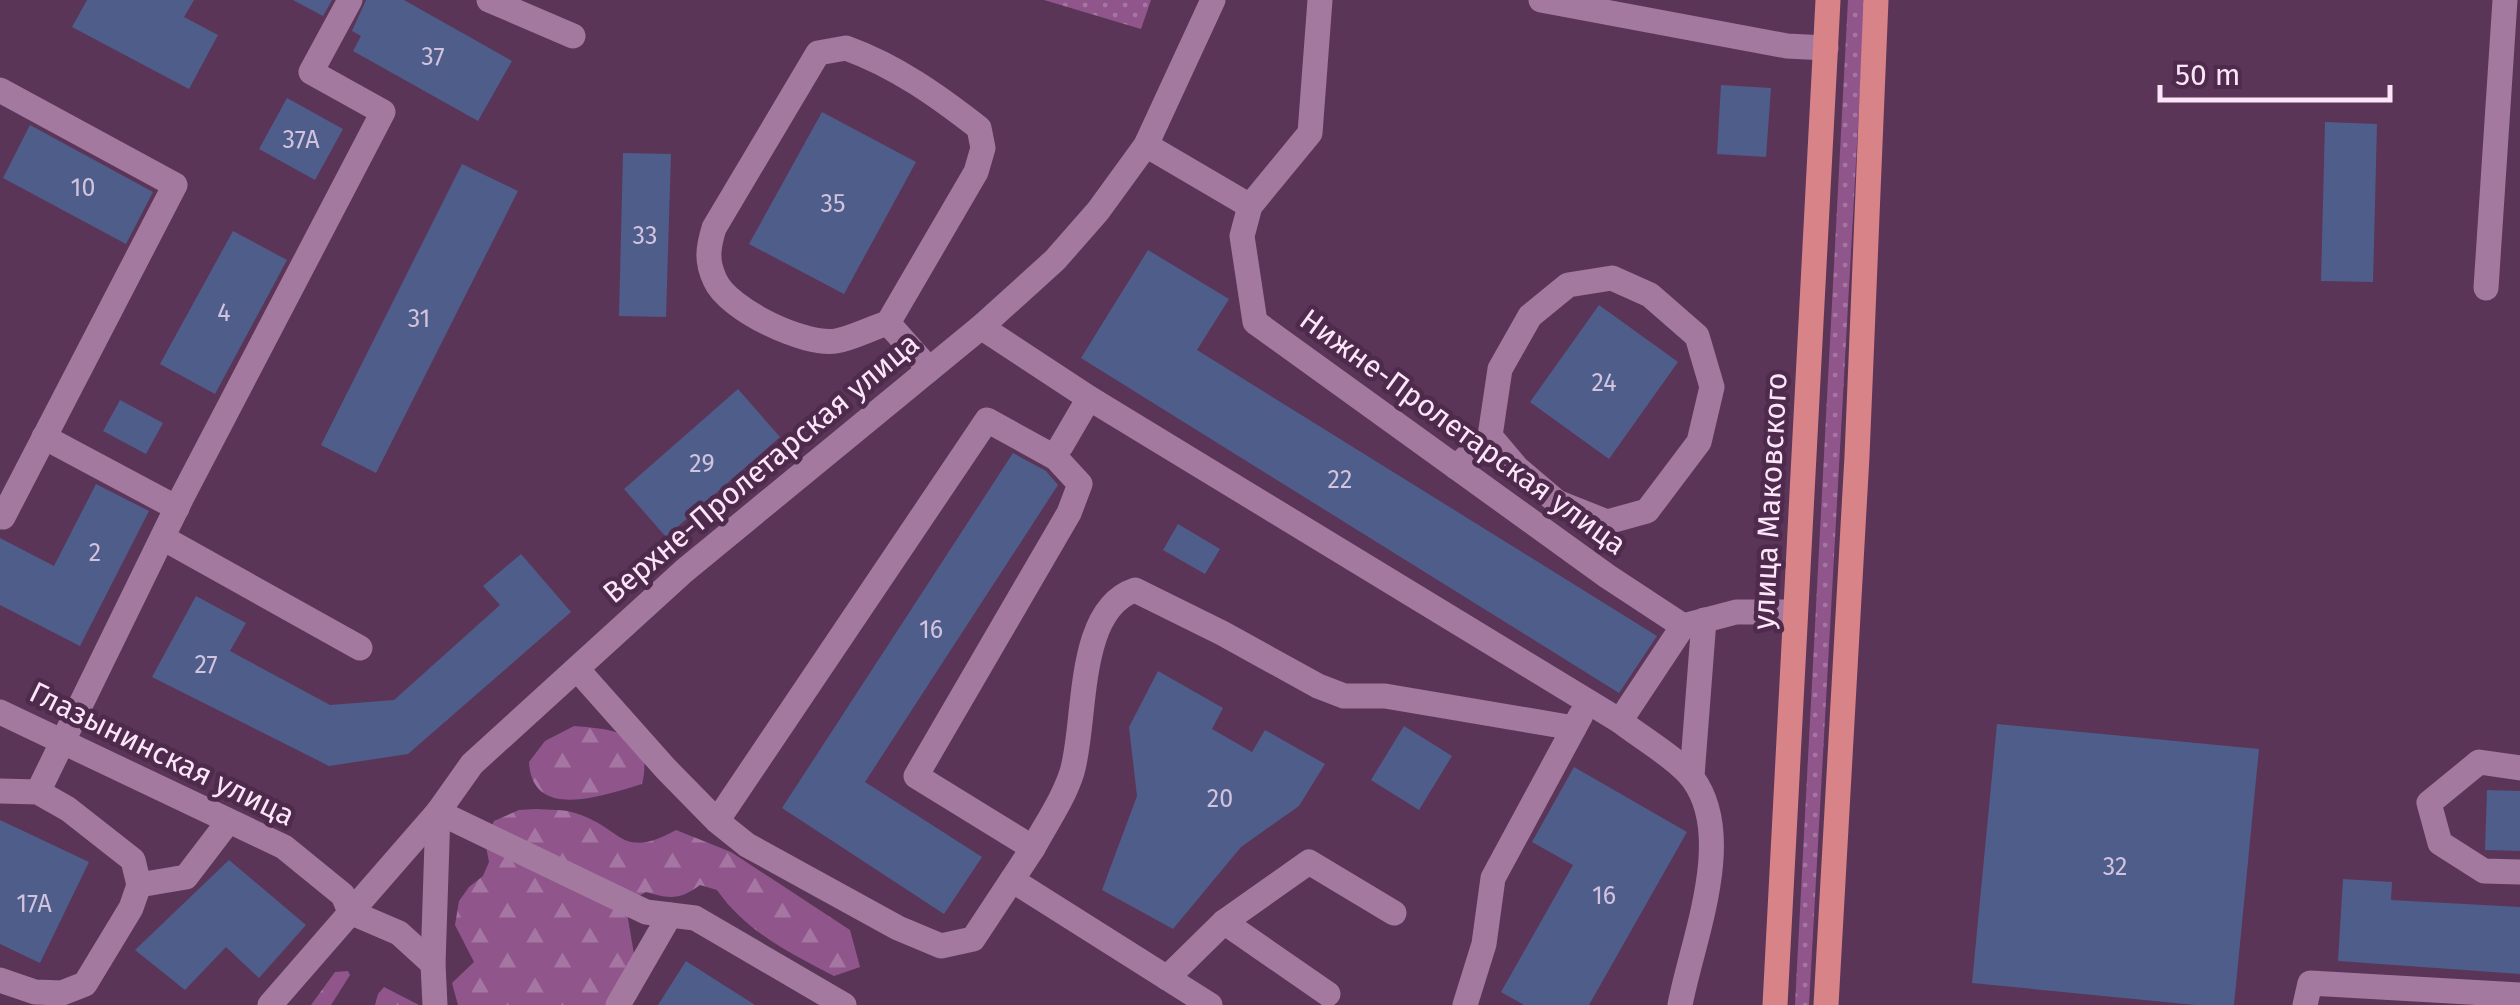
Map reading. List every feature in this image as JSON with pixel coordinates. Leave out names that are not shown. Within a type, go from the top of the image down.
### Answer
[{"type":"main road","name":"улица Маковского","points":[[1775,1005],[1828,0]]},
{"type":"main road","points":[[1826,1005],[1857,456],[1876,0]]},
{"type":"street","points":[[38,792],[177,508],[383,112],[311,72],[350,0]]},
{"type":"street","points":[[489,0],[573,36]]},
{"type":"street","name":"Верхне-Пролетарская улица","points":[[270,1005],[438,812],[472,764],[684,572],[980,327],[1055,260],[1098,211],[1146,145],[1213,0]]},
{"type":"street","points":[[1146,145],[1250,206],[1310,133],[1320,0]]},
{"type":"street","points":[[1541,0],[1787,46],[1826,48]]},
{"type":"street","points":[[2486,288],[2504,0]]},
{"type":"street","points":[[846,48],[878,59],[979,128],[982,148],[976,172],[888,322],[834,342],[782,330],[729,300],[716,284],[706,253],[714,228],[818,54],[846,48]]},
{"type":"street","points":[[0,90],[175,185],[3,517],[0,516]]},
{"type":"street","name":"Нижне-Пролетарская улица","points":[[1250,206],[1242,236],[1254,322],[1456,468],[1694,623]]},
{"type":"street","points":[[1456,468],[1490,436],[1500,369],[1530,316],[1568,284],[1612,278],[1650,296],[1697,336],[1712,387],[1699,442],[1647,511],[1608,522],[1556,502],[1517,468],[1490,436]]},
{"type":"street","points":[[888,322],[928,368]]},
{"type":"street","points":[[980,327],[1089,398],[1620,721],[1692,776]]},
{"type":"street","points":[[1061,446],[1089,398]]},
{"type":"street","points":[[717,821],[987,420],[1056,458],[1080,484],[1070,513],[916,776],[1033,848]]},
{"type":"street","points":[[44,437],[177,508]]},
{"type":"street","points":[[163,538],[360,648]]},
{"type":"street","points":[[577,669],[717,821],[764,854],[898,928],[941,946],[973,939],[1033,848],[1072,773],[1089,652],[1104,617],[1121,595],[1135,590],[1344,696],[1385,696],[1574,728]]},
{"type":"street","points":[[1620,721],[1694,623],[1736,612],[1795,612]]},
{"type":"street","points":[[1680,1005],[1696,946],[1713,827],[1692,776],[1694,623]]},
{"type":"street","points":[[1465,1005],[1484,944],[1493,878],[1588,702]]},
{"type":"street","name":"Глазынинская улица","points":[[0,712],[284,847],[343,895],[350,912],[400,933],[432,964]]},
{"type":"street","points":[[2520,768],[2480,762],[2429,802],[2440,843],[2484,871],[2520,872]]},
{"type":"street","points":[[0,790],[38,792],[106,836],[133,860],[139,885],[131,908],[85,984],[62,993],[35,992],[0,980]]},
{"type":"street","points":[[435,1005],[432,964],[438,812],[646,912],[695,918],[844,1005]]},
{"type":"street","points":[[139,885],[186,877],[228,822]]},
{"type":"street","points":[[1167,978],[1224,922],[1309,862],[1394,913]]},
{"type":"street","points":[[1012,880],[1210,1005]]},
{"type":"street","points":[[618,1005],[670,915]]},
{"type":"street","points":[[1224,922],[1328,994]]},
{"type":"street","points":[[2305,1005],[2310,984],[2520,994]]},
{"type":"green space","points":[[1044,0],[1151,0],[1141,29]]},
{"type":"green space","points":[[1848,0],[1865,0],[1809,1005],[1795,1005]]},
{"type":"green space","points":[[574,726],[616,732],[636,744],[642,753],[642,784],[574,800],[543,793],[533,781],[529,762],[545,741]]},
{"type":"green space","points":[[519,810],[575,813],[632,842],[643,843],[676,830],[731,852],[850,930],[860,967],[834,976],[770,940],[741,918],[717,890],[700,885],[680,896],[646,892],[630,901],[628,919],[635,960],[616,1005],[458,1005],[452,983],[474,962],[455,925],[459,901],[483,876],[489,862],[485,841],[494,821]]},
{"type":"green space","points":[[348,971],[350,975],[331,1005],[311,1005],[335,972]]},
{"type":"green space","points":[[384,987],[419,1005],[375,1005]]},
{"type":"building","points":[[87,0],[194,0],[184,17],[218,35],[189,89],[72,27]]},
{"type":"building","points":[[293,0],[332,0],[323,16]]},
{"type":"building","points":[[366,0],[404,0],[512,61],[478,121],[353,51],[361,36],[352,31]]},
{"type":"building","points":[[1721,85],[1771,88],[1766,157],[1717,154]]},
{"type":"building","points":[[287,98],[343,129],[315,180],[259,149]]},
{"type":"building","points":[[822,112],[916,162],[844,294],[749,244]]},
{"type":"building","points":[[2325,122],[2377,124],[2373,282],[2321,281]]},
{"type":"building","points":[[30,125],[153,192],[126,244],[3,178]]},
{"type":"building","points":[[623,153],[671,154],[666,317],[619,316]]},
{"type":"building","points":[[462,164],[518,191],[376,473],[321,445]]},
{"type":"building","points":[[233,231],[287,260],[215,394],[160,364]]},
{"type":"building","points":[[1148,250],[1229,299],[1197,350],[1657,636],[1619,693],[1081,358]]},
{"type":"building","points":[[1599,305],[1678,362],[1609,459],[1530,402]]},
{"type":"building","points":[[738,389],[780,437],[666,537],[624,489]]},
{"type":"building","points":[[120,400],[163,423],[146,454],[103,431]]},
{"type":"building","points":[[1013,453],[1046,471],[1058,485],[865,782],[982,857],[944,914],[782,808]]},
{"type":"building","points":[[96,484],[149,511],[80,646],[0,605],[0,538],[54,566]]},
{"type":"building","points":[[1178,524],[1220,549],[1205,574],[1163,550]]},
{"type":"building","points":[[521,554],[571,612],[408,754],[329,766],[152,677],[196,596],[246,623],[230,651],[330,705],[394,700],[500,605],[483,586]]},
{"type":"building","points":[[1158,671],[1223,708],[1212,729],[1252,752],[1265,730],[1325,764],[1299,806],[1241,847],[1173,929],[1102,890],[1137,796],[1129,727]]},
{"type":"building","points":[[1997,724],[2259,749],[2234,1005],[2195,1005],[1972,983]]},
{"type":"building","points":[[1404,726],[1452,756],[1419,810],[1371,780]]},
{"type":"building","points":[[1574,767],[1687,832],[1589,1005],[1524,1005],[1501,992],[1573,865],[1532,842]]},
{"type":"building","points":[[2487,790],[2520,791],[2520,851],[2485,850]]},
{"type":"building","points":[[0,820],[89,862],[40,963],[0,944]]},
{"type":"building","points":[[229,860],[306,925],[259,978],[226,947],[185,990],[135,950]]},
{"type":"building","points":[[2343,879],[2392,882],[2391,900],[2520,907],[2520,974],[2338,961]]},
{"type":"building","points":[[686,961],[755,1005],[658,1005]]}]
